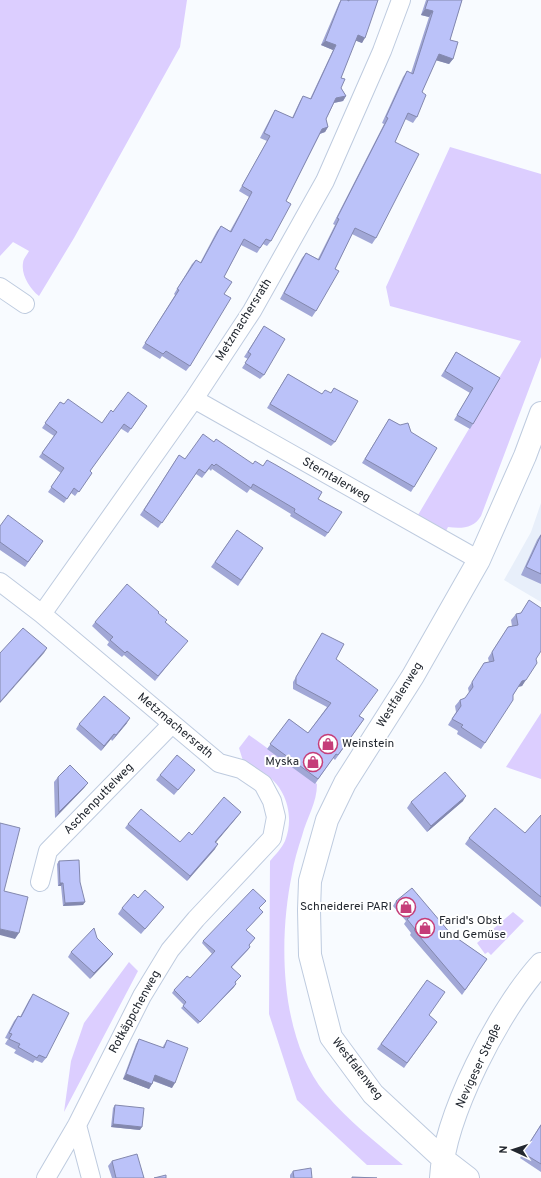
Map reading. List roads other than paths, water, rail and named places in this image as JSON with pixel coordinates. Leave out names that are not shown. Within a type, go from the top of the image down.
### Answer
[{"type":"street","name":"Metzmachersrath","points":[[42,614],[194,399],[252,311],[325,182],[382,51],[402,0]]},
{"type":"street","points":[[0,287],[25,304]]},
{"type":"street","name":"Sterntalerweg","points":[[194,399],[479,560]]},
{"type":"street","name":"Westfalenweg","points":[[468,1178],[441,1168],[373,1094],[331,1036],[310,955],[308,910],[310,881],[327,820],[345,783],[413,676],[479,560],[525,456],[541,413]]},
{"type":"street","name":"Metzmachersrath","points":[[0,582],[42,614],[219,763],[241,769],[263,784],[272,801],[276,817],[272,838],[249,863]]},
{"type":"street","name":"Aschenputtelweg","points":[[40,882],[48,851],[172,724]]},
{"type":"street","name":"Rotkäppchenweg","points":[[46,1178],[77,1125],[142,996],[170,950],[196,919],[249,863]]},
{"type":"street","name":"Nevigeser Straße","points":[[441,1168],[464,1093],[498,1023],[527,979],[541,964]]},
{"type":"street","points":[[77,1125],[91,1177]]},
{"type":"place","name":"Weinstein","points":[[328,744]]},
{"type":"place","name":"Myska","points":[[313,762]]},
{"type":"place","name":"Schneiderei PARI","points":[[406,907]]},
{"type":"place","name":"Farid's Obst und Gemüse","points":[[425,928]]}]
